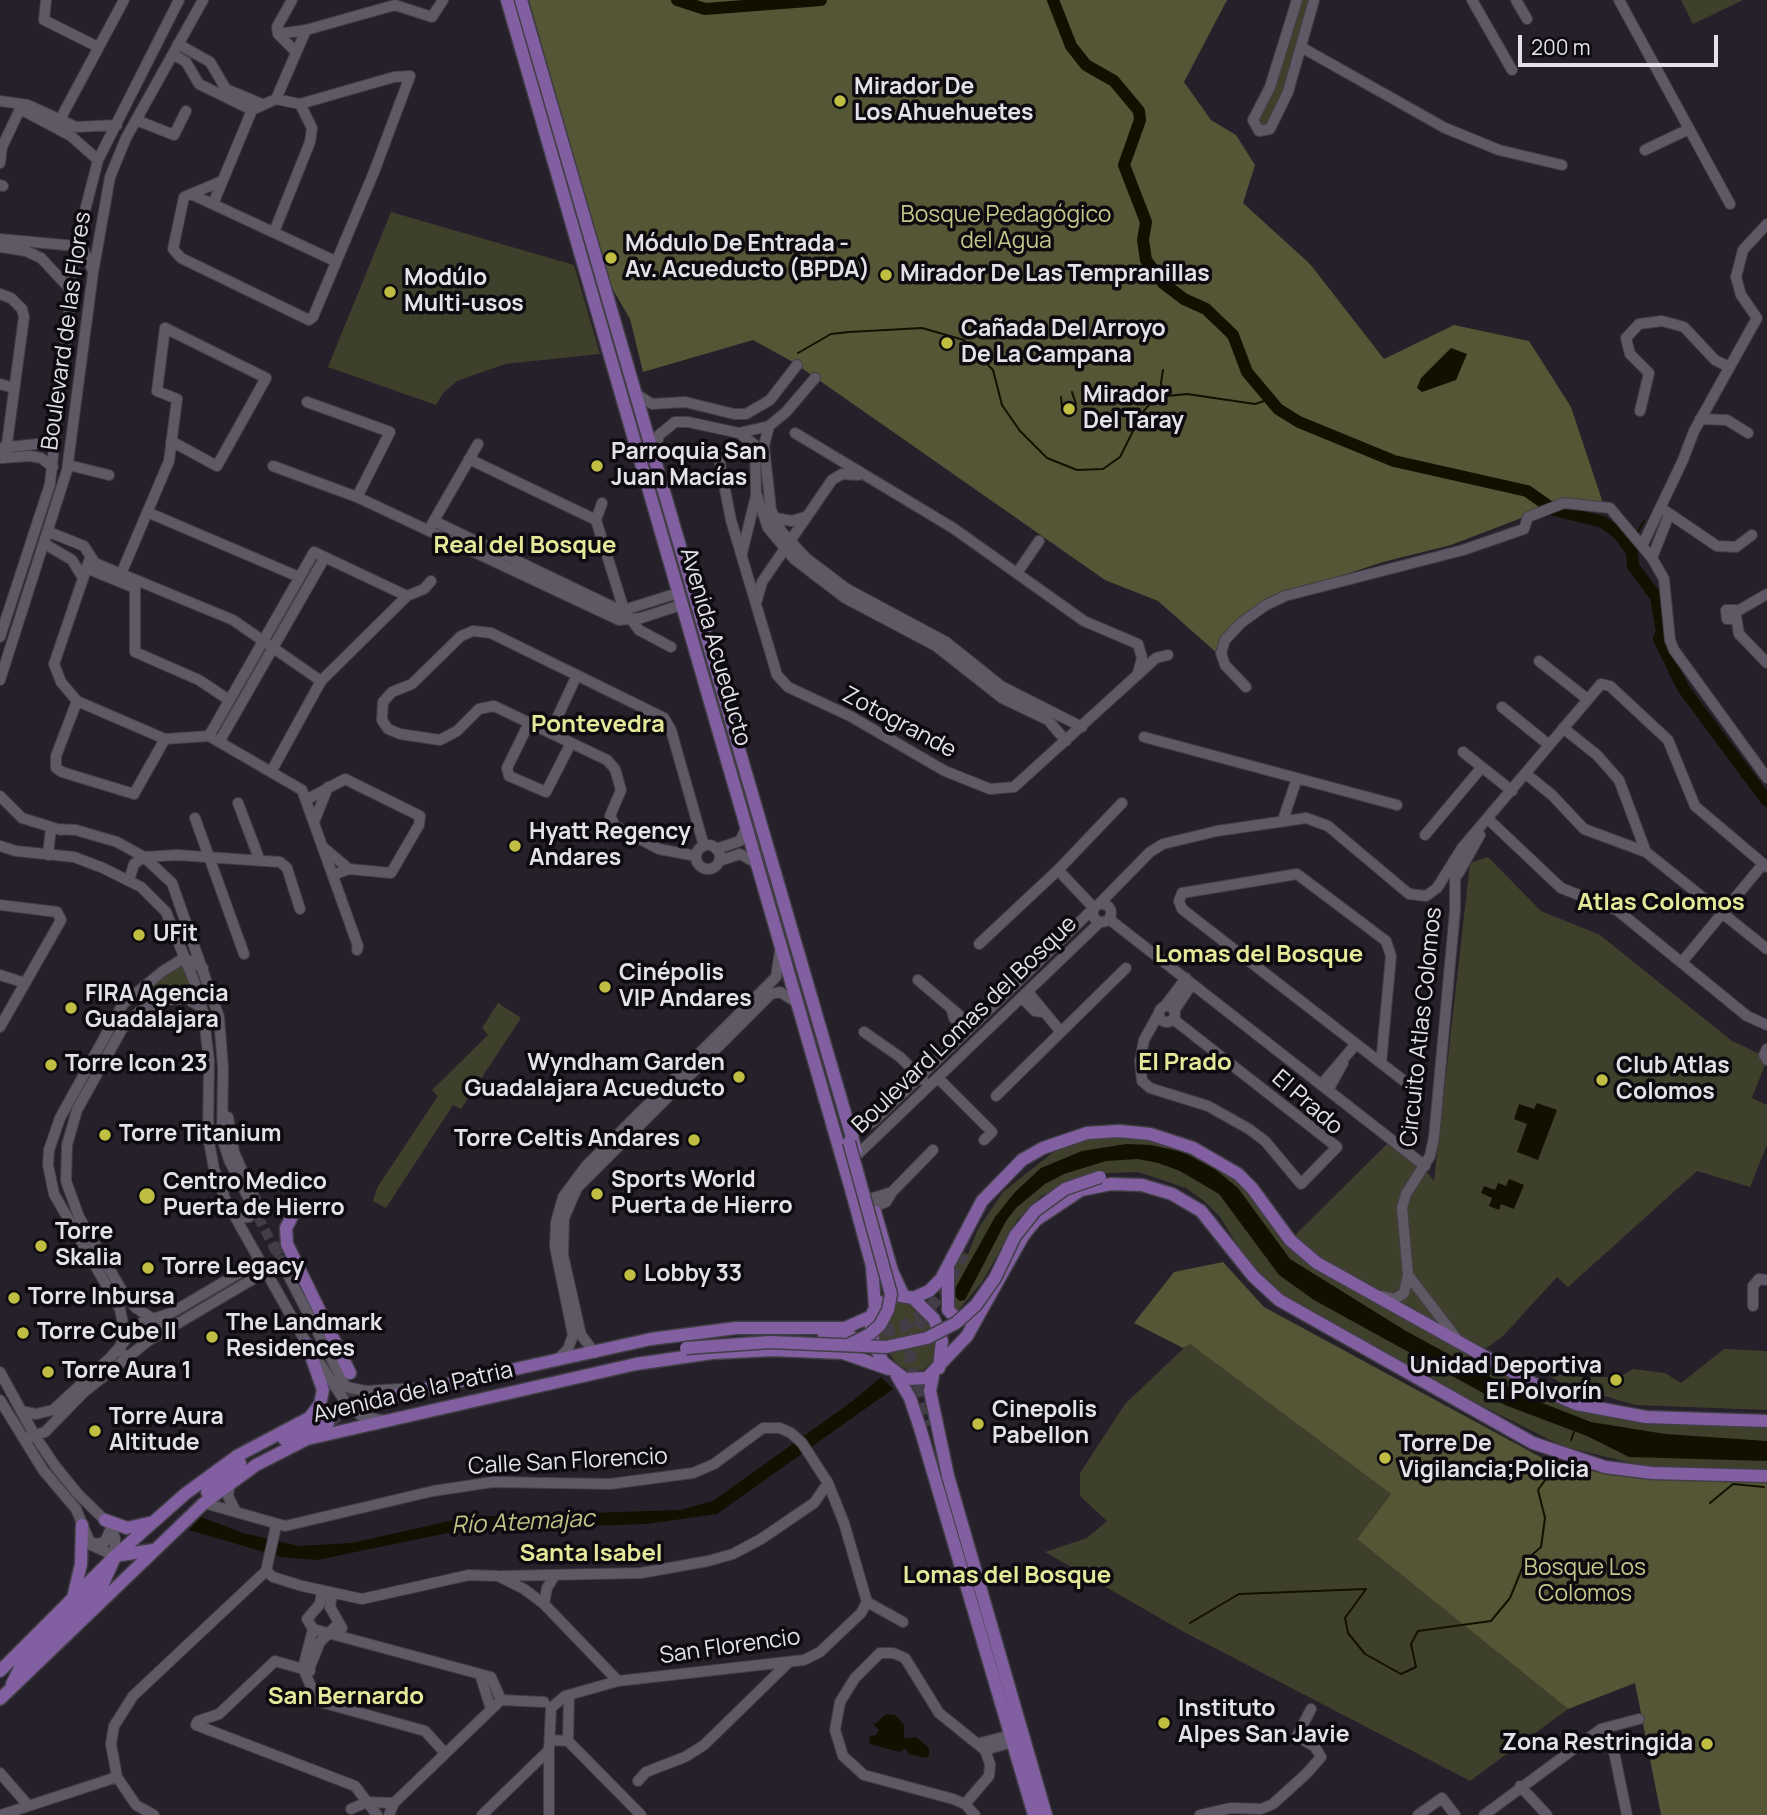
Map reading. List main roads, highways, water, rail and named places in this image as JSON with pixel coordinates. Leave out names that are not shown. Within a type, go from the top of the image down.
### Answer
[{"type":"main road","name":"Avenida Acueducto","points":[[507,0],[872,1266],[873,1312]]},
{"type":"main road","name":"Avenida Acueducto","points":[[521,0],[850,1135],[892,1271],[908,1296]]},
{"type":"main road","points":[[566,206],[581,203]]},
{"type":"main road","points":[[963,1254],[982,1214],[1015,1177],[1052,1152],[1103,1132]]},
{"type":"main road","points":[[1034,1815],[911,1398],[874,1345],[873,1312],[885,1299],[908,1296],[936,1286],[974,1213],[1006,1173],[1043,1148],[1068,1138],[1103,1132],[1150,1134],[1210,1155],[1238,1174],[1252,1188],[1303,1253],[1350,1282],[1576,1405],[1646,1417],[1767,1421]]},
{"type":"main road","points":[[846,1341],[864,1338],[880,1325],[888,1310],[891,1294],[850,1135]]},
{"type":"main road","name":"Avenida de la Patria","points":[[0,1671],[152,1521],[211,1473],[257,1444],[309,1418],[348,1406],[595,1353],[717,1337],[907,1344],[950,1327],[983,1297],[1015,1236],[1035,1211],[1065,1189],[1100,1177],[1141,1177],[1179,1189],[1217,1220],[1239,1258]]},
{"type":"main road","name":"Avenida de la Patria","points":[[936,1371],[967,1336],[1036,1220],[1067,1197],[1111,1184],[1157,1188],[1186,1201],[1213,1223],[1253,1276],[1279,1300],[1534,1443],[1605,1467],[1653,1473],[1767,1476]]},
{"type":"main road","points":[[288,1269],[350,1373],[287,1244],[286,1227],[297,1207]]},
{"type":"main road","points":[[948,1266],[946,1303],[951,1315],[958,1320],[972,1316],[997,1284]]},
{"type":"main road","points":[[908,1296],[930,1313],[940,1334],[942,1350],[930,1391],[948,1476],[1045,1815]]},
{"type":"main road","name":"Avenida de la Patria","points":[[0,1699],[204,1503],[262,1461],[307,1439],[636,1364],[846,1341],[873,1312]]},
{"type":"main road","name":"Avenida de la Patria","points":[[636,1364],[686,1348],[770,1342],[846,1341],[893,1372]]},
{"type":"main road","points":[[307,1344],[323,1390],[320,1404],[309,1418]]},
{"type":"main road","points":[[893,1372],[913,1381],[936,1371]]},
{"type":"main road","points":[[204,1503],[211,1487],[240,1463],[285,1438],[328,1423]]},
{"type":"main road","points":[[927,1426],[968,1571],[975,1610]]},
{"type":"main road","points":[[204,1503],[199,1493],[211,1473]]},
{"type":"main road","points":[[108,1523],[127,1528],[152,1521]]},
{"type":"main road","points":[[71,1600],[80,1573],[82,1525]]},
{"type":"main road","points":[[11,1688],[17,1670],[105,1582],[115,1556],[154,1550]]},
{"type":"water","points":[[1451,348],[1467,354],[1456,380],[1422,392],[1417,388],[1421,378]]},
{"type":"water","points":[[1537,1103],[1557,1110],[1538,1160],[1517,1152],[1527,1124],[1514,1119],[1519,1104],[1534,1109]]},
{"type":"water","points":[[1126,1144],[1151,1145],[1183,1152],[1215,1169],[1238,1188],[1290,1259],[1406,1331],[1527,1397],[1591,1422],[1665,1434],[1767,1441],[1767,1461],[1629,1457],[1587,1436],[1505,1405],[1314,1300],[1279,1275],[1219,1194],[1180,1171],[1158,1163],[1138,1159],[1106,1161],[1064,1174],[1045,1184],[1016,1208],[1006,1221],[965,1300],[960,1301],[952,1294],[995,1217],[1015,1192],[1041,1168],[1082,1151]]},
{"type":"water","points":[[1509,1179],[1524,1185],[1514,1209],[1501,1204],[1499,1210],[1489,1206],[1492,1198],[1481,1193],[1484,1186],[1495,1190],[1498,1183],[1506,1186]]},
{"type":"water","name":"Río Atemajac","points":[[881,1377],[893,1389],[717,1514],[646,1524],[462,1530],[317,1560],[281,1557],[189,1530],[201,1517],[243,1533],[299,1546],[352,1543],[467,1517],[680,1510],[713,1501],[854,1400]]},
{"type":"water","points":[[886,1714],[895,1715],[904,1725],[904,1738],[916,1737],[929,1748],[929,1756],[926,1758],[909,1754],[905,1748],[900,1752],[870,1744],[869,1736],[876,1735],[879,1730],[871,1722],[875,1724]]},
{"type":"waterway","points":[[677,0],[705,9],[821,0]]},
{"type":"waterway","points":[[1053,0],[1071,46],[1086,65],[1114,81],[1139,111],[1140,120],[1124,165],[1146,222],[1143,240],[1146,260],[1163,283],[1184,299],[1206,309],[1233,335],[1247,372],[1278,409],[1299,422],[1394,461],[1527,491],[1554,510],[1603,522],[1619,534],[1632,552],[1633,566],[1656,597],[1662,632],[1659,639],[1683,688],[1767,801]]},
{"type":"waterway","points":[[798,353],[831,334],[849,332],[922,328],[964,340],[993,370],[1002,405],[1020,431],[1047,458],[1077,470],[1103,469],[1120,457],[1142,413],[1156,397],[1187,394],[1255,404],[1270,399]]},
{"type":"waterway","points":[[1163,370],[1161,383],[1164,396]]},
{"type":"waterway","points":[[1072,392],[1076,404]]},
{"type":"waterway","points":[[1061,397],[1062,407]]},
{"type":"waterway","points":[[1636,535],[1644,521]]},
{"type":"waterway","points":[[1571,1440],[1574,1432]]},
{"type":"waterway","points":[[1190,1623],[1239,1594],[1366,1589],[1345,1618],[1348,1633],[1365,1654],[1401,1674],[1416,1667],[1411,1644],[1418,1631],[1491,1621],[1510,1598],[1525,1561],[1541,1547],[1545,1518],[1538,1490],[1558,1462]]},
{"type":"waterway","points":[[1710,1503],[1733,1484],[1764,1487]]},
{"type":"tunnel","points":[[251,1203],[286,1271]]},
{"type":"tunnel","points":[[273,1245],[290,1267]]},
{"type":"tunnel","points":[[865,1336],[902,1327],[927,1311],[947,1287],[963,1254]]},
{"type":"tunnel","points":[[923,1317],[912,1340],[910,1361],[927,1426]]},
{"type":"tunnel","points":[[328,1423],[341,1414],[347,1405],[351,1391],[350,1373]]},
{"type":"place","name":"Mirador De Los Ahuehuetes","points":[[840,101]]},
{"type":"place","name":"Módulo De Entrada - Av. Acueducto (BPDA)","points":[[611,258]]},
{"type":"place","name":"Mirador De Las Tempranillas","points":[[886,275]]},
{"type":"place","name":"Modúlo Multi-usos","points":[[390,292]]},
{"type":"place","name":"Cañada Del Arroyo De La Campana","points":[[947,343]]},
{"type":"place","name":"Mirador Del Taray","points":[[1069,409]]},
{"type":"place","name":"Parroquia San Juan Macías","points":[[597,466]]},
{"type":"place","name":"Hyatt Regency Andares","points":[[515,846]]},
{"type":"place","name":"UFit","points":[[139,935]]},
{"type":"place","name":"Cinépolis VIP Andares","points":[[605,987]]},
{"type":"place","name":"FIRA Agencia Guadalajara","points":[[71,1008]]},
{"type":"place","name":"Torre Icon 23","points":[[51,1065]]},
{"type":"place","name":"Wyndham Garden Guadalajara Acueducto","points":[[739,1077]]},
{"type":"place","name":"Club Atlas Colomos","points":[[1602,1080]]},
{"type":"place","name":"Torre Titanium","points":[[105,1135]]},
{"type":"place","name":"Torre Celtis Andares","points":[[694,1140]]},
{"type":"place","name":"Sports World Puerta de Hierro","points":[[597,1194]]},
{"type":"place","name":"Centro Medico Puerta de Hierro","points":[[147,1196]]},
{"type":"place","name":"Torre Skalia","points":[[41,1246]]},
{"type":"place","name":"Torre Legacy","points":[[148,1268]]},
{"type":"place","name":"Lobby 33","points":[[630,1275]]},
{"type":"place","name":"Torre Inbursa","points":[[14,1298]]},
{"type":"place","name":"Torre Cube II","points":[[23,1333]]},
{"type":"place","name":"The Landmark Residences","points":[[212,1337]]},
{"type":"place","name":"Torre Aura 1","points":[[48,1372]]},
{"type":"place","name":"Unidad Deportiva El Polvorín","points":[[1616,1380]]},
{"type":"place","name":"Cinepolis Pabellon","points":[[978,1424]]},
{"type":"place","name":"Torre Aura Altitude","points":[[95,1431]]},
{"type":"place","name":"Torre De Vigilancia;Policia","points":[[1385,1458]]},
{"type":"place","name":"Instituto Alpes San Javie","points":[[1164,1723]]},
{"type":"place","name":"Zona Restringida","points":[[1707,1744]]},
{"type":"district","name":"Real del Bosque","points":[[525,546]]},
{"type":"district","name":"Pontevedra","points":[[598,725]]},
{"type":"district","name":"Atlas Colomos","points":[[1661,903]]},
{"type":"district","name":"Lomas del Bosque","points":[[1259,955]]},
{"type":"district","name":"El Prado","points":[[1185,1063]]},
{"type":"district","name":"Santa Isabel","points":[[591,1554]]},
{"type":"district","name":"Lomas del Bosque","points":[[1007,1576]]},
{"type":"district","name":"San Bernardo","points":[[346,1697]]},
{"type":"park label","name":"Bosque Pedagógico del Agua","points":[[1006,229]]},
{"type":"park label","name":"Bosque Los Colomos","points":[[1585,1582]]}]
